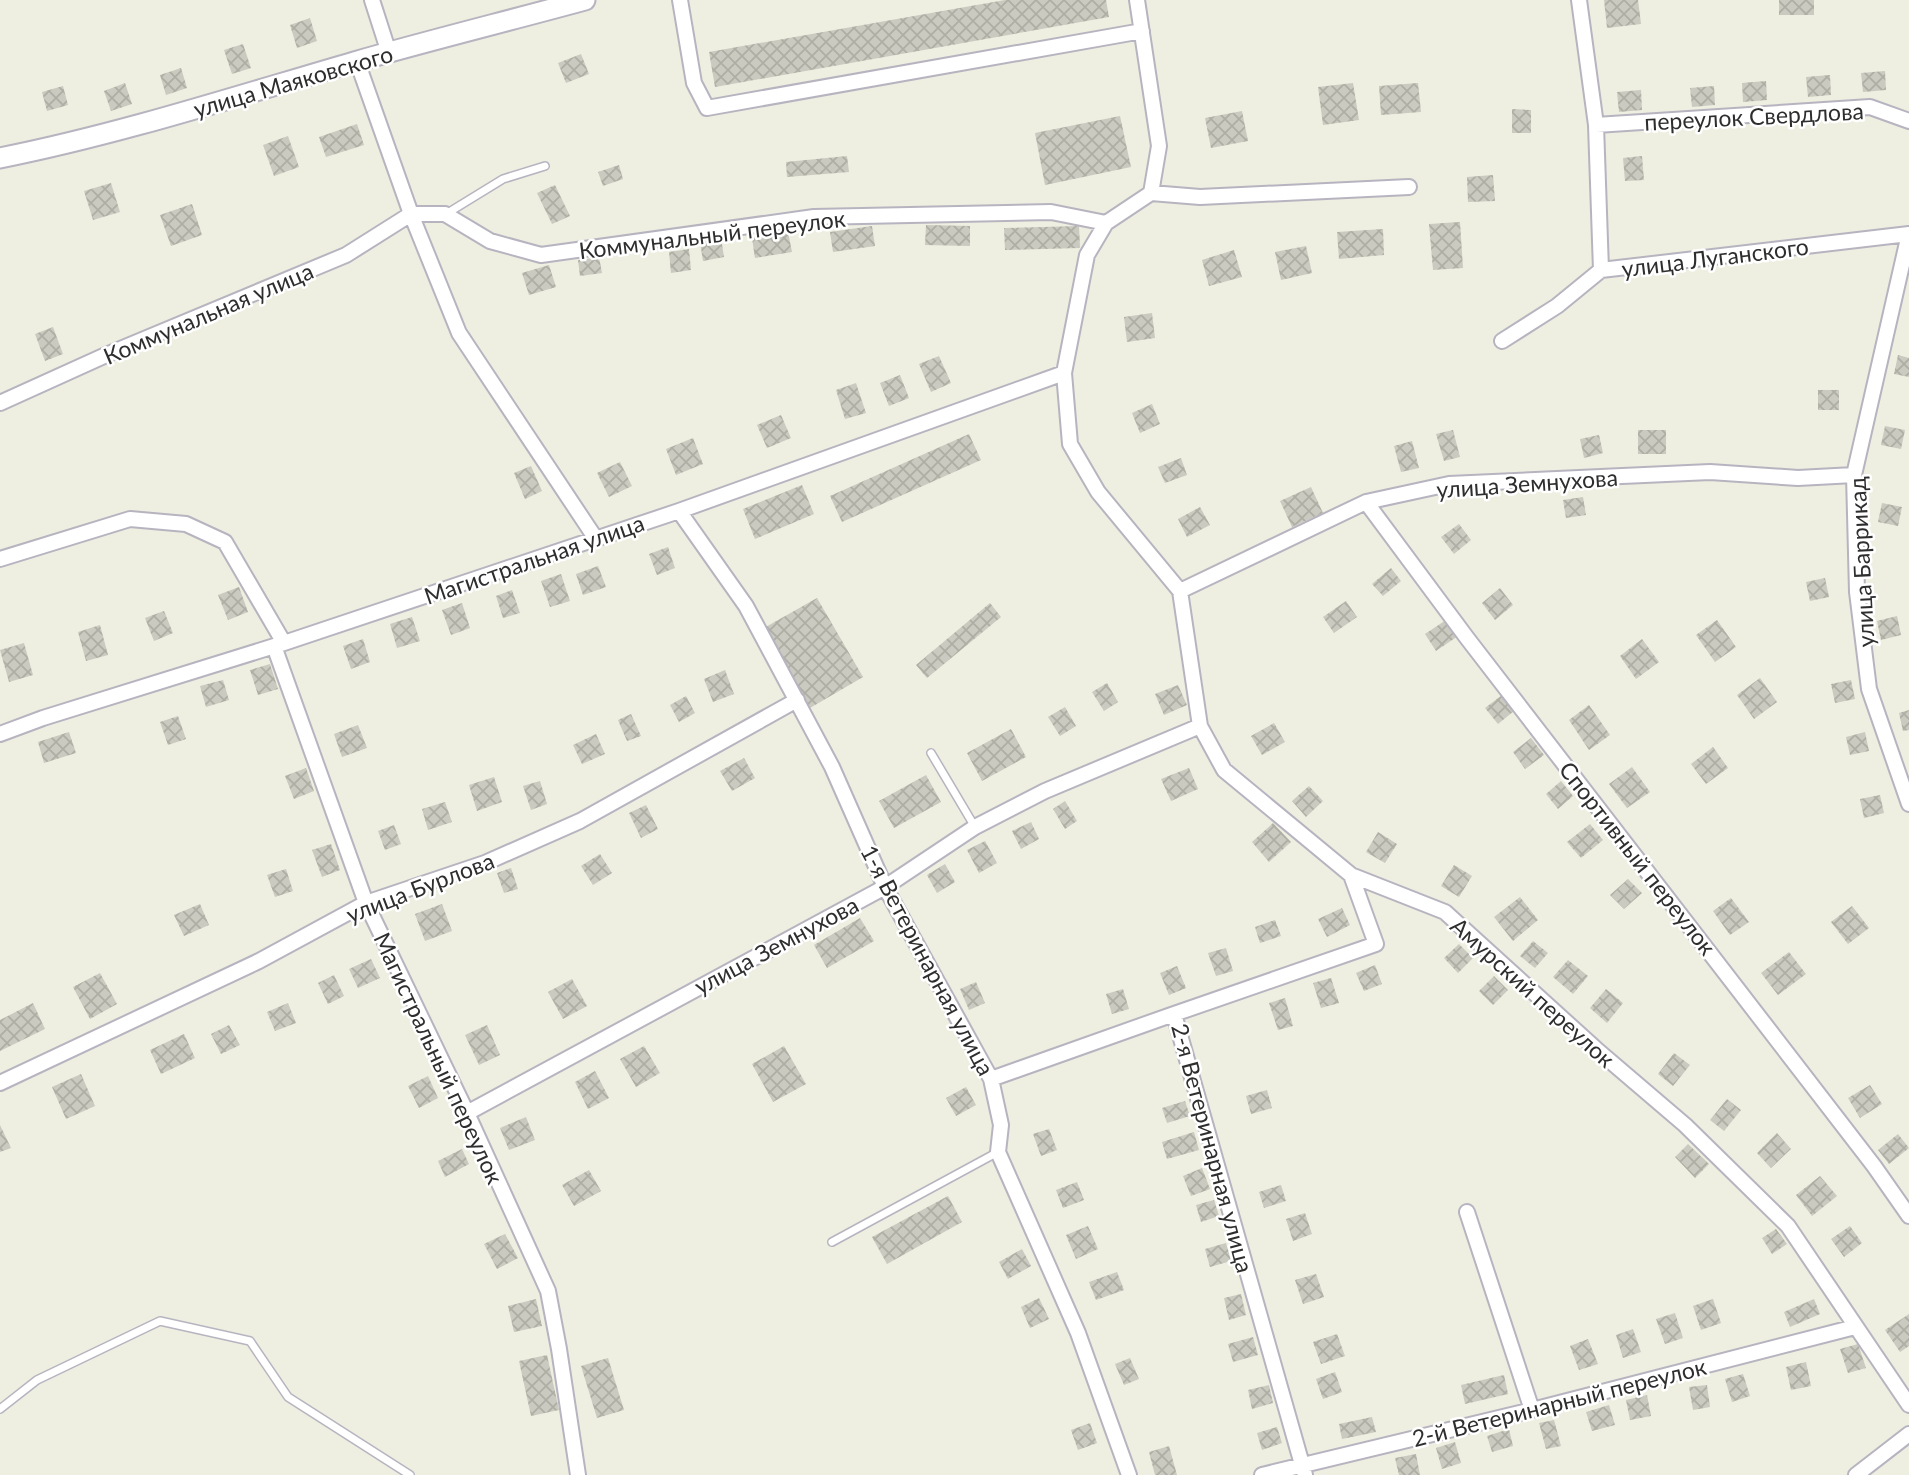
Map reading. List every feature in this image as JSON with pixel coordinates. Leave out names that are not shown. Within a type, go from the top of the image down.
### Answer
[{"type":"main road","name":"улица Маяковского","points":[[0,158],[50,148],[180,113],[389,52],[585,0]]},
{"type":"street","points":[[372,0],[389,52]]},
{"type":"street","points":[[680,0],[694,83],[707,108],[1142,31]]},
{"type":"street","points":[[1137,0],[1158,146],[1151,193]]},
{"type":"street","points":[[1579,0],[1596,125],[1601,270]]},
{"type":"street","points":[[357,61],[411,214],[459,333],[596,538]]},
{"type":"street","name":"переулок Свердлова","points":[[1596,125],[1870,107],[1909,121]]},
{"type":"street","points":[[1180,591],[1098,492],[1070,444],[1063,373],[1087,255],[1106,222],[1151,193],[1200,197],[1409,187]]},
{"type":"street","name":"Коммунальный переулок","points":[[445,214],[490,241],[541,255],[814,218],[1051,212],[1106,222]]},
{"type":"street","points":[[411,214],[445,214]]},
{"type":"street","name":"Коммунальная улица","points":[[0,404],[106,355],[346,255],[411,214]]},
{"type":"street","name":"улица Луганского","points":[[1502,341],[1557,306],[1601,270],[1909,234]]},
{"type":"street","name":"улица Баррикад","points":[[1909,234],[1854,475],[1857,592],[1869,690],[1909,804]]},
{"type":"street","name":"Магистральная улица","points":[[0,734],[43,718],[279,645],[679,510],[1063,373]]},
{"type":"street","name":"улица Земнухова","points":[[1180,591],[1366,502],[1449,484],[1710,472],[1798,478],[1854,475]]},
{"type":"street","name":"Спортивный переулок","points":[[1366,502],[1467,638],[1874,1166],[1909,1216]]},
{"type":"street","name":"1-я Ветеринарная улица","points":[[679,510],[746,606],[797,699],[832,767],[885,887],[991,1079],[1001,1125],[999,1152],[1078,1333],[1129,1475]]},
{"type":"street","name":"Магистральный переулок","points":[[0,559],[130,519],[186,524],[225,542],[279,645],[366,903],[467,1113],[548,1291],[578,1475]]},
{"type":"street","name":"Амурский переулок","points":[[1180,591],[1200,726],[1224,770],[1351,875],[1445,912],[1596,1049],[1685,1125],[1788,1226],[1855,1327],[1908,1400]]},
{"type":"street","name":"улица Бурлова","points":[[0,1083],[257,962],[366,903],[485,863],[580,821],[797,699]]},
{"type":"street","name":"улица Земнухова","points":[[467,1113],[885,887],[975,827],[1045,791],[1200,726]]},
{"type":"street","name":"2-я Ветеринарная улица","points":[[1303,1470],[1174,1014],[1377,944],[1351,875]]},
{"type":"street","points":[[991,1079],[1174,1014]]},
{"type":"street","points":[[1467,1212],[1532,1410]]},
{"type":"street","name":"2-й Ветеринарный переулок","points":[[1262,1475],[1303,1470],[1855,1327]]},
{"type":"street","points":[[1856,1475],[1909,1434]]},
{"type":"lane","points":[[445,214],[503,179],[545,166]]},
{"type":"lane","points":[[932,753],[975,827]]},
{"type":"lane","points":[[832,1242],[999,1152]]},
{"type":"lane","points":[[0,1409],[37,1380],[160,1321],[250,1341],[288,1397],[410,1475]]},
{"type":"building","points":[[1005,0],[1106,0],[1109,17],[715,87],[709,52]]},
{"type":"building","points":[[1604,0],[1638,0],[1641,24],[1607,28]]},
{"type":"building","points":[[1779,0],[1814,0],[1814,15],[1779,15]]},
{"type":"building","points":[[310,18],[317,41],[297,48],[290,25]]},
{"type":"building","points":[[243,44],[251,68],[232,74],[224,50]]},
{"type":"building","points":[[581,54],[589,74],[566,83],[558,63]]},
{"type":"building","points":[[181,68],[187,88],[166,95],[160,75]]},
{"type":"building","points":[[1885,71],[1886,90],[1863,92],[1861,73]]},
{"type":"building","points":[[1830,75],[1831,95],[1808,97],[1806,77]]},
{"type":"building","points":[[1766,81],[1767,100],[1743,102],[1742,83]]},
{"type":"building","points":[[125,83],[132,104],[111,111],[104,91]]},
{"type":"building","points":[[1353,83],[1359,120],[1323,125],[1318,87]]},
{"type":"building","points":[[1418,83],[1421,112],[1381,115],[1379,86]]},
{"type":"building","points":[[63,86],[68,105],[47,111],[42,92]]},
{"type":"building","points":[[1714,86],[1715,105],[1692,107],[1690,88]]},
{"type":"building","points":[[1641,90],[1642,110],[1619,112],[1617,92]]},
{"type":"building","points":[[1512,109],[1531,110],[1531,133],[1512,133]]},
{"type":"building","points":[[1242,111],[1248,141],[1211,148],[1205,118]]},
{"type":"building","points":[[1120,116],[1131,167],[1045,185],[1035,133]]},
{"type":"building","points":[[357,124],[364,145],[326,157],[319,137]]},
{"type":"building","points":[[288,136],[299,167],[274,176],[263,145]]},
{"type":"building","points":[[847,156],[849,172],[787,177],[786,162]]},
{"type":"building","points":[[1642,156],[1644,180],[1625,181],[1623,158]]},
{"type":"building","points":[[619,165],[623,179],[603,186],[598,172]]},
{"type":"building","points":[[1493,175],[1495,201],[1468,202],[1467,177]]},
{"type":"building","points":[[111,183],[120,212],[93,220],[84,191]]},
{"type":"building","points":[[555,185],[570,216],[552,224],[537,193]]},
{"type":"building","points":[[192,204],[202,235],[171,246],[160,215]]},
{"type":"building","points":[[1460,222],[1463,268],[1433,270],[1429,224]]},
{"type":"building","points":[[926,225],[970,226],[970,246],[925,245]]},
{"type":"building","points":[[872,226],[875,246],[833,252],[830,232]]},
{"type":"building","points":[[1079,226],[1080,248],[1005,250],[1004,228]]},
{"type":"building","points":[[1383,229],[1384,255],[1339,259],[1337,232]]},
{"type":"building","points":[[788,232],[792,252],[755,258],[752,238]]},
{"type":"building","points":[[721,238],[724,257],[703,261],[700,242]]},
{"type":"building","points":[[1306,246],[1312,273],[1281,280],[1275,252]]},
{"type":"building","points":[[689,249],[691,270],[671,273],[669,252]]},
{"type":"building","points":[[1234,250],[1242,277],[1209,286],[1202,260]]},
{"type":"building","points":[[599,257],[602,273],[580,276],[578,260]]},
{"type":"building","points":[[549,265],[556,287],[529,295],[522,273]]},
{"type":"building","points":[[1152,313],[1155,338],[1127,342],[1124,317]]},
{"type":"building","points":[[53,327],[63,354],[45,361],[35,334]]},
{"type":"building","points":[[1898,355],[1909,358],[1909,377],[1894,374]]},
{"type":"building","points":[[939,356],[951,383],[931,392],[919,364]]},
{"type":"building","points":[[900,375],[909,398],[889,406],[880,383]]},
{"type":"building","points":[[856,383],[866,413],[845,419],[836,390]]},
{"type":"building","points":[[1818,390],[1839,390],[1839,410],[1818,410]]},
{"type":"building","points":[[1152,404],[1160,424],[1140,433],[1132,413]]},
{"type":"building","points":[[781,415],[791,438],[767,448],[757,425]]},
{"type":"building","points":[[1885,426],[1905,430],[1901,449],[1881,445]]},
{"type":"building","points":[[1453,430],[1460,457],[1444,461],[1436,434]]},
{"type":"building","points":[[1638,430],[1666,430],[1666,454],[1638,454]]},
{"type":"building","points":[[969,434],[981,460],[842,522],[830,496]]},
{"type":"building","points":[[1599,435],[1603,453],[1584,458],[1580,439]]},
{"type":"building","points":[[693,438],[703,464],[676,475],[666,449]]},
{"type":"building","points":[[1412,441],[1419,468],[1401,472],[1394,446]]},
{"type":"building","points":[[1181,458],[1187,475],[1165,483],[1158,467]]},
{"type":"building","points":[[620,462],[632,486],[609,497],[597,473]]},
{"type":"building","points":[[531,466],[542,491],[525,499],[514,473]]},
{"type":"building","points":[[802,485],[814,514],[755,539],[743,509]]},
{"type":"building","points":[[1311,487],[1323,513],[1292,527],[1280,501]]},
{"type":"building","points":[[1583,497],[1586,515],[1566,518],[1563,500]]},
{"type":"building","points":[[1882,503],[1902,507],[1898,526],[1878,522]]},
{"type":"building","points":[[1200,507],[1210,525],[1187,537],[1178,519]]},
{"type":"building","points":[[1459,524],[1471,540],[1454,554],[1441,537]]},
{"type":"building","points":[[668,547],[675,568],[657,575],[649,554]]},
{"type":"building","points":[[598,566],[606,587],[583,595],[576,574]]},
{"type":"building","points":[[1391,568],[1401,581],[1383,596],[1372,584]]},
{"type":"building","points":[[561,574],[570,601],[550,607],[541,581]]},
{"type":"building","points":[[1825,578],[1829,597],[1810,601],[1806,582]]},
{"type":"building","points":[[239,587],[248,612],[228,620],[218,595]]},
{"type":"building","points":[[1500,588],[1513,605],[1495,620],[1482,603]]},
{"type":"building","points":[[512,590],[520,613],[503,618],[496,596]]},
{"type":"building","points":[[817,598],[863,677],[810,708],[764,628]]},
{"type":"building","points":[[1346,601],[1357,617],[1334,633],[1323,617]]},
{"type":"building","points":[[462,603],[470,628],[451,635],[442,610]]},
{"type":"building","points":[[990,603],[1001,617],[927,678],[916,665]]},
{"type":"building","points":[[164,611],[173,633],[154,641],[145,618]]},
{"type":"building","points":[[1897,616],[1901,635],[1881,640],[1877,621]]},
{"type":"building","points":[[412,617],[420,641],[397,648],[390,624]]},
{"type":"building","points":[[1446,620],[1458,636],[1436,651],[1425,634]]},
{"type":"building","points":[[1717,620],[1736,647],[1715,662],[1696,635]]},
{"type":"building","points":[[100,625],[108,655],[86,661],[78,632]]},
{"type":"building","points":[[363,639],[370,662],[351,669],[343,646]]},
{"type":"building","points":[[1642,639],[1659,662],[1636,679],[1620,656]]},
{"type":"building","points":[[24,643],[33,675],[9,682],[0,650]]},
{"type":"building","points":[[270,664],[278,689],[258,695],[250,670]]},
{"type":"building","points":[[725,670],[734,694],[713,702],[704,679]]},
{"type":"building","points":[[1760,678],[1777,702],[1754,719],[1737,695]]},
{"type":"building","points":[[223,680],[229,700],[206,707],[200,686]]},
{"type":"building","points":[[1851,680],[1855,699],[1835,703],[1831,684]]},
{"type":"building","points":[[1107,683],[1118,702],[1104,711],[1092,692]]},
{"type":"building","points":[[1178,685],[1187,705],[1164,715],[1155,694]]},
{"type":"building","points":[[1502,695],[1514,711],[1498,724],[1485,708]]},
{"type":"building","points":[[686,696],[695,713],[679,722],[670,705]]},
{"type":"building","points":[[1589,705],[1610,735],[1589,750],[1569,720]]},
{"type":"building","points":[[1065,707],[1076,726],[1060,736],[1048,717]]},
{"type":"building","points":[[1909,710],[1909,730],[1903,731],[1899,713]]},
{"type":"building","points":[[631,714],[641,736],[627,741],[618,720]]},
{"type":"building","points":[[178,716],[186,739],[168,745],[160,722]]},
{"type":"building","points":[[1274,723],[1285,742],[1262,755],[1251,736]]},
{"type":"building","points":[[358,725],[367,748],[342,757],[334,734]]},
{"type":"building","points":[[1011,729],[1026,757],[982,781],[967,753]]},
{"type":"building","points":[[69,732],[76,753],[44,763],[38,742]]},
{"type":"building","points":[[1865,732],[1869,751],[1850,755],[1846,737]]},
{"type":"building","points":[[596,734],[605,754],[582,764],[573,745]]},
{"type":"building","points":[[1531,738],[1544,755],[1525,769],[1513,752]]},
{"type":"building","points":[[1713,747],[1728,768],[1706,784],[1691,764]]},
{"type":"building","points":[[744,758],[755,778],[732,791],[720,771]]},
{"type":"building","points":[[1632,767],[1650,792],[1627,808],[1609,784]]},
{"type":"building","points":[[306,768],[314,791],[294,799],[285,776]]},
{"type":"building","points":[[1189,768],[1198,789],[1171,801],[1161,779]]},
{"type":"building","points":[[926,775],[941,802],[894,828],[879,801]]},
{"type":"building","points":[[494,777],[502,802],[477,811],[469,785]]},
{"type":"building","points":[[540,781],[547,804],[531,810],[523,786]]},
{"type":"building","points":[[1561,781],[1573,796],[1558,809],[1546,794]]},
{"type":"building","points":[[1309,786],[1323,801],[1306,817],[1292,801]]},
{"type":"building","points":[[1880,795],[1884,813],[1864,818],[1860,799]]},
{"type":"building","points":[[1065,801],[1077,821],[1065,829],[1053,809]]},
{"type":"building","points":[[445,802],[452,822],[428,830],[422,809]]},
{"type":"building","points":[[646,805],[658,829],[641,838],[629,813]]},
{"type":"building","points":[[1031,822],[1039,839],[1021,849],[1012,831]]},
{"type":"building","points":[[1273,823],[1291,842],[1269,862],[1252,842]]},
{"type":"building","points":[[1590,824],[1603,840],[1581,858],[1567,842]]},
{"type":"building","points":[[394,825],[401,844],[385,850],[378,831]]},
{"type":"building","points":[[1378,832],[1397,844],[1385,863],[1366,852]]},
{"type":"building","points":[[985,841],[997,863],[979,873],[967,850]]},
{"type":"building","points":[[331,844],[340,870],[322,877],[312,850]]},
{"type":"building","points":[[600,854],[612,873],[593,885],[581,866]]},
{"type":"building","points":[[945,864],[955,882],[937,893],[927,875]]},
{"type":"building","points":[[1454,865],[1472,876],[1459,897],[1441,886]]},
{"type":"building","points":[[511,868],[518,889],[504,893],[497,873]]},
{"type":"building","points":[[286,869],[293,891],[275,897],[267,875]]},
{"type":"building","points":[[1628,879],[1642,893],[1624,909],[1610,895]]},
{"type":"building","points":[[1520,897],[1538,920],[1513,941],[1494,917]]},
{"type":"building","points":[[1731,898],[1749,922],[1730,935],[1713,911]]},
{"type":"building","points":[[200,904],[209,925],[184,936],[174,915]]},
{"type":"building","points":[[442,904],[452,931],[425,941],[415,914]]},
{"type":"building","points":[[1852,906],[1869,928],[1848,944],[1831,922]]},
{"type":"building","points":[[1342,908],[1350,925],[1327,937],[1318,919]]},
{"type":"building","points":[[860,918],[874,941],[827,968],[814,945]]},
{"type":"building","points":[[1275,920],[1281,936],[1260,943],[1255,927]]},
{"type":"building","points":[[1533,941],[1548,953],[1535,968],[1520,956]]},
{"type":"building","points":[[1459,944],[1473,958],[1458,973],[1444,958]]},
{"type":"building","points":[[1226,948],[1233,971],[1216,976],[1208,953]]},
{"type":"building","points":[[1789,952],[1806,974],[1778,995],[1761,973]]},
{"type":"building","points":[[371,959],[380,978],[358,988],[349,969]]},
{"type":"building","points":[[1568,960],[1588,976],[1573,994],[1553,977]]},
{"type":"building","points":[[1375,965],[1382,984],[1364,991],[1356,973]]},
{"type":"building","points":[[1177,966],[1186,988],[1169,995],[1160,973]]},
{"type":"building","points":[[100,973],[117,1004],[90,1019],[73,987]]},
{"type":"building","points":[[334,975],[344,996],[328,1004],[318,983]]},
{"type":"building","points":[[1494,976],[1508,990],[1493,1005],[1479,991]]},
{"type":"building","points":[[1331,978],[1339,1003],[1321,1008],[1313,983]]},
{"type":"building","points":[[572,979],[587,1006],[563,1019],[548,992]]},
{"type":"building","points":[[976,982],[985,1003],[969,1010],[960,989]]},
{"type":"building","points":[[1123,989],[1129,1009],[1112,1014],[1106,994]]},
{"type":"building","points":[[1606,989],[1623,1003],[1607,1023],[1590,1008]]},
{"type":"building","points":[[1285,998],[1293,1026],[1278,1030],[1269,1003]]},
{"type":"building","points":[[33,1003],[45,1029],[0,1051],[0,1020]]},
{"type":"building","points":[[288,1003],[296,1023],[275,1031],[267,1012]]},
{"type":"building","points":[[229,1025],[240,1045],[221,1054],[211,1034]]},
{"type":"building","points":[[487,1025],[500,1055],[479,1065],[465,1035]]},
{"type":"building","points":[[184,1034],[195,1058],[161,1074],[150,1050]]},
{"type":"building","points":[[644,1046],[660,1073],[636,1087],[620,1059]]},
{"type":"building","points":[[784,1046],[806,1084],[773,1102],[752,1064]]},
{"type":"building","points":[[1674,1053],[1690,1065],[1673,1086],[1658,1074]]},
{"type":"building","points":[[595,1071],[609,1098],[588,1109],[575,1082]]},
{"type":"building","points":[[81,1074],[95,1106],[66,1119],[52,1087]]},
{"type":"building","points":[[428,1076],[438,1098],[419,1108],[408,1086]]},
{"type":"building","points":[[1870,1085],[1882,1104],[1860,1118],[1848,1098]]},
{"type":"building","points":[[966,1087],[976,1105],[956,1116],[946,1098]]},
{"type":"building","points":[[1267,1090],[1272,1108],[1251,1114],[1246,1096]]},
{"type":"building","points":[[1727,1099],[1741,1110],[1724,1131],[1710,1120]]},
{"type":"building","points":[[1185,1101],[1190,1116],[1167,1123],[1162,1108]]},
{"type":"building","points":[[526,1117],[535,1140],[509,1150],[500,1128]]},
{"type":"building","points":[[0,1125],[11,1148],[0,1152]]},
{"type":"building","points":[[1049,1129],[1057,1150],[1041,1156],[1033,1134]]},
{"type":"building","points":[[1194,1132],[1199,1150],[1167,1159],[1162,1142]]},
{"type":"building","points":[[1777,1133],[1791,1149],[1771,1168],[1757,1153]]},
{"type":"building","points":[[1898,1134],[1909,1148],[1889,1164],[1878,1150]]},
{"type":"building","points":[[1688,1144],[1709,1164],[1695,1178],[1675,1157]]},
{"type":"building","points":[[462,1149],[469,1164],[445,1177],[438,1161]]},
{"type":"building","points":[[1202,1168],[1210,1189],[1191,1196],[1183,1176]]},
{"type":"building","points":[[589,1170],[601,1191],[574,1206],[562,1185]]},
{"type":"building","points":[[1820,1176],[1837,1196],[1812,1216],[1796,1195]]},
{"type":"building","points":[[1077,1182],[1084,1200],[1063,1208],[1056,1190]]},
{"type":"building","points":[[1281,1185],[1286,1201],[1264,1208],[1259,1192]]},
{"type":"building","points":[[948,1196],[962,1222],[887,1264],[872,1237]]},
{"type":"building","points":[[1214,1200],[1219,1216],[1201,1222],[1196,1205]]},
{"type":"building","points":[[1305,1213],[1312,1234],[1293,1241],[1286,1219]]},
{"type":"building","points":[[1088,1226],[1098,1249],[1076,1259],[1066,1235]]},
{"type":"building","points":[[1850,1226],[1862,1243],[1844,1257],[1831,1239]]},
{"type":"building","points":[[1776,1229],[1787,1244],[1772,1254],[1762,1238]]},
{"type":"building","points":[[505,1234],[518,1258],[497,1269],[484,1244]]},
{"type":"building","points":[[1226,1243],[1231,1261],[1210,1267],[1205,1249]]},
{"type":"building","points":[[1022,1249],[1031,1266],[1008,1279],[999,1262]]},
{"type":"building","points":[[1117,1272],[1124,1290],[1096,1300],[1089,1282]]},
{"type":"building","points":[[1316,1274],[1324,1297],[1303,1304],[1295,1280]]},
{"type":"building","points":[[1241,1294],[1246,1315],[1229,1320],[1224,1298]]},
{"type":"building","points":[[1039,1298],[1049,1319],[1030,1328],[1021,1307]]},
{"type":"building","points":[[536,1299],[542,1326],[514,1332],[508,1306]]},
{"type":"building","points":[[1713,1299],[1721,1323],[1701,1330],[1693,1306]]},
{"type":"building","points":[[1814,1299],[1820,1314],[1790,1327],[1784,1312]]},
{"type":"building","points":[[1675,1313],[1683,1338],[1665,1344],[1656,1319]]},
{"type":"building","points":[[1909,1314],[1909,1346],[1900,1352],[1885,1330]]},
{"type":"building","points":[[1633,1329],[1641,1352],[1623,1358],[1616,1335]]},
{"type":"building","points":[[1337,1334],[1345,1356],[1321,1364],[1313,1342]]},
{"type":"building","points":[[1253,1337],[1258,1355],[1233,1362],[1228,1344]]},
{"type":"building","points":[[1588,1339],[1598,1364],[1579,1370],[1570,1346]]},
{"type":"building","points":[[1858,1344],[1866,1368],[1848,1373],[1840,1349]]},
{"type":"building","points":[[547,1355],[559,1410],[531,1416],[519,1361]]},
{"type":"building","points":[[608,1358],[624,1410],[597,1418],[581,1366]]},
{"type":"building","points":[[1130,1358],[1139,1379],[1124,1385],[1115,1364]]},
{"type":"building","points":[[1806,1362],[1811,1386],[1791,1390],[1786,1367]]},
{"type":"building","points":[[1335,1372],[1342,1392],[1323,1399],[1316,1379]]},
{"type":"building","points":[[1743,1374],[1750,1396],[1732,1402],[1725,1379]]},
{"type":"building","points":[[1504,1375],[1508,1394],[1465,1404],[1461,1385]]},
{"type":"building","points":[[1269,1385],[1273,1403],[1252,1409],[1248,1390]]},
{"type":"building","points":[[1707,1385],[1710,1407],[1693,1410],[1689,1387]]},
{"type":"building","points":[[1647,1395],[1651,1416],[1630,1420],[1626,1400]]},
{"type":"building","points":[[1609,1405],[1615,1425],[1592,1431],[1586,1412]]},
{"type":"building","points":[[1372,1417],[1376,1432],[1342,1439],[1339,1424]]},
{"type":"building","points":[[1554,1420],[1561,1446],[1546,1449],[1539,1423]]},
{"type":"building","points":[[1090,1423],[1097,1443],[1078,1450],[1071,1430]]},
{"type":"building","points":[[1277,1427],[1282,1443],[1262,1450],[1257,1433]]},
{"type":"building","points":[[1509,1429],[1513,1446],[1492,1452],[1487,1436]]},
{"type":"building","points":[[1455,1442],[1461,1463],[1442,1469],[1436,1448]]},
{"type":"building","points":[[1169,1446],[1177,1475],[1155,1475],[1149,1452]]},
{"type":"building","points":[[1416,1454],[1420,1475],[1399,1475],[1395,1458]]}]
